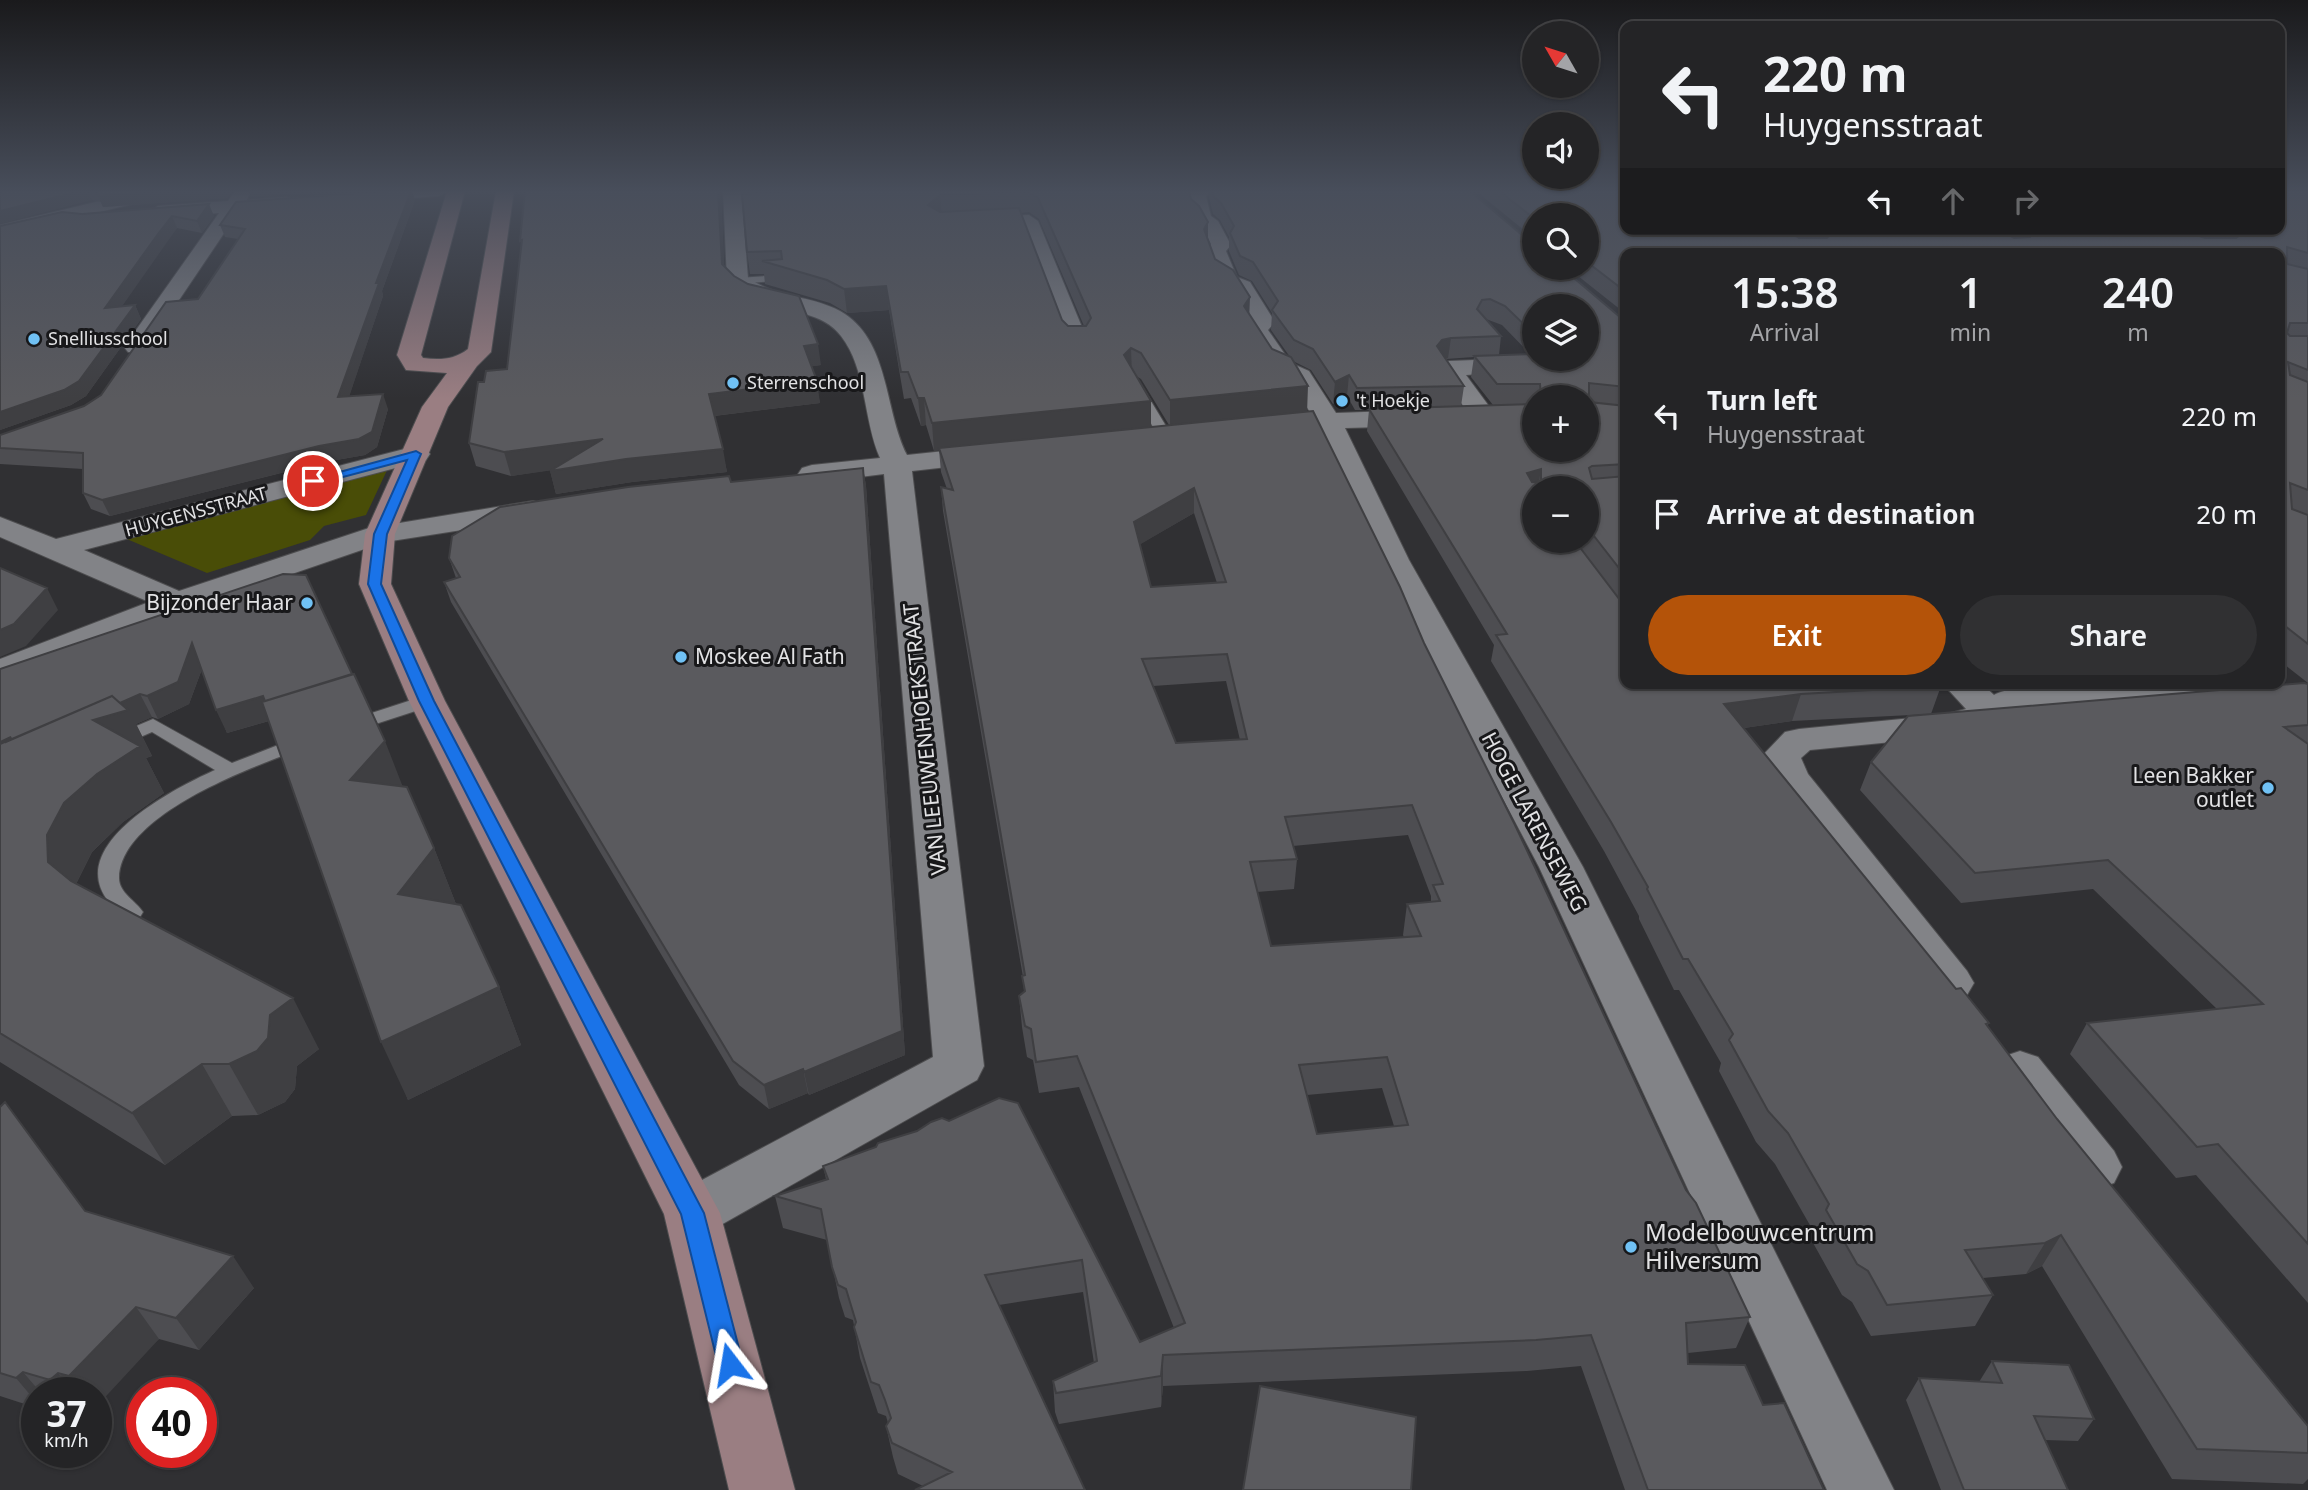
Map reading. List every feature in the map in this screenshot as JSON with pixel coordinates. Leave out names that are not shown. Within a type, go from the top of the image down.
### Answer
[{"type":"street","points":[[119,370],[195,261]]},
{"type":"street","points":[[436,261],[410,355],[415,365],[441,367],[468,361]]},
{"type":"street","points":[[494,261],[479,352],[468,361],[435,407],[380,534],[374,584],[427,701],[692,1213],[762,1490]]},
{"type":"street","points":[[738,261],[738,281]]},
{"type":"street","points":[[1045,261],[1077,344]]},
{"type":"street","name":"HOGE LARENSEWEG","points":[[1220,261],[1228,281],[1242,287],[1264,322],[1256,329],[1282,368],[1300,376],[1328,421],[1393,560],[1561,867],[1861,1490]]},
{"type":"street","name":"VAN LEEUWENHOEKSTRAAT","points":[[692,1213],[959,1066],[897,464],[887,447],[864,354],[845,324],[831,316],[762,295],[738,281]]},
{"type":"street","points":[[1247,428],[1328,421],[1475,417],[1449,368],[1534,365],[1505,346]]},
{"type":"street","points":[[791,476],[1017,451]]},
{"type":"street","name":"HUYGENSSTRAAT","points":[[57,548],[416,454]]},
{"type":"street","points":[[0,671],[178,602],[380,534],[566,504]]},
{"type":"street","points":[[0,526],[57,548],[178,602]]},
{"type":"street","points":[[2121,1200],[1789,777],[1781,756],[1799,740],[1943,726],[1977,699],[2254,689]]},
{"type":"lane","points":[[738,281],[780,278]]},
{"type":"lane","points":[[1133,380],[1165,436]]},
{"type":"lane","points":[[132,912],[114,895],[107,881],[108,863],[122,840],[147,818],[228,769],[427,701]]},
{"type":"lane","points":[[102,749],[153,725],[228,769]]},
{"type":"shaded area","points":[[389,466],[366,515],[324,526],[310,540],[207,573],[122,537]]},
{"type":"building","points":[[0,261],[139,261],[105,308],[135,305],[79,381],[64,390],[0,412]]},
{"type":"building","points":[[224,261],[385,261],[338,397],[383,394],[372,432],[359,439],[319,446],[102,500],[83,493],[83,453],[0,448],[0,435],[84,406],[101,395],[166,302],[198,299]]},
{"type":"building","points":[[520,261],[722,261],[734,276],[748,284],[799,296],[818,344],[804,346],[817,381],[709,394],[723,449],[626,459],[550,471],[603,439],[504,452],[469,443],[478,382],[484,382],[486,371],[507,369]]},
{"type":"building","points":[[762,261],[1039,261],[1062,320],[1068,326],[1086,326],[1091,318],[1066,261],[1218,261],[1233,270],[1250,297],[1244,306],[1272,349],[1291,357],[1308,386],[1170,400],[1141,353],[1131,348],[1124,355],[1151,401],[932,423],[924,398],[918,398],[908,372],[901,372],[886,286],[844,289],[827,280]]},
{"type":"building","points":[[1250,261],[1522,261],[1522,280],[1576,280],[1593,294],[1522,294],[1522,322],[1505,306],[1490,299],[1482,300],[1477,309],[1501,336],[1451,338],[1442,340],[1437,346],[1464,386],[1357,388],[1349,375],[1335,382],[1313,349],[1294,340],[1272,310],[1278,301]]},
{"type":"building","points":[[1599,261],[1620,261],[1620,287],[1599,271]]},
{"type":"building","points":[[2285,261],[2287,264],[2308,269],[2308,323],[2290,323],[2287,333],[2290,336],[2308,336],[2308,370],[2288,362],[2290,375],[2308,382],[2308,490],[2290,483],[2292,509],[2308,515],[2308,644],[2285,626]]},
{"type":"building","points":[[1599,299],[1620,317],[1620,386],[1589,383],[1497,384],[1474,356],[1522,354],[1522,371],[1599,371]]},
{"type":"building","points":[[1599,403],[1620,405],[1620,464],[1592,466],[1589,468],[1591,476],[1541,476],[1541,469],[1527,473],[1529,476],[1522,476],[1522,553],[1584,553],[1620,600],[1620,689],[1888,689],[1801,694],[1724,704],[1956,989],[1961,988],[2057,1119],[2308,1426],[2308,1453],[2197,1449],[2061,1235],[2045,1243],[1965,1250],[1993,1295],[1887,1305],[1868,1271],[1857,1264],[1826,1210],[1829,1204],[1788,1133],[1768,1111],[1729,1040],[1733,1034],[1688,959],[1683,959],[1648,887],[1611,822],[1496,635],[1507,634],[1369,409],[1522,404],[1522,462],[1599,462]]},
{"type":"building","points":[[1313,411],[1515,825],[1686,1190],[1696,1203],[1750,1317],[1686,1323],[1688,1364],[1745,1365],[1763,1405],[1784,1403],[1824,1490],[1648,1490],[1591,1335],[1536,1340],[1163,1355],[1161,1376],[1056,1393],[1053,1381],[1097,1361],[1082,1260],[985,1275],[1085,1490],[915,1490],[952,1472],[892,1443],[886,1426],[891,1418],[885,1400],[879,1385],[871,1382],[854,1327],[856,1322],[846,1289],[838,1285],[832,1267],[821,1209],[775,1196],[828,1179],[823,1166],[876,1147],[878,1143],[917,1131],[942,1118],[949,1121],[999,1098],[1018,1103],[1140,1342],[1185,1323],[1077,1056],[1036,1062],[1031,1029],[1025,1026],[1019,996],[1025,991],[1022,976],[1025,975],[941,487],[953,490],[939,448]],"holes":[[[1194,488],[1226,582],[1151,587],[1134,522]],[[1227,654],[1247,739],[1176,743],[1142,659]],[[1412,805],[1443,884],[1433,885],[1440,901],[1407,904],[1421,936],[1271,946],[1250,862],[1297,859],[1285,817]],[[1387,1057],[1408,1125],[1317,1134],[1299,1065]]]},
{"type":"building","points":[[863,468],[902,1031],[804,1072],[803,1069],[764,1085],[733,1061],[444,582],[460,577],[449,558],[452,536],[500,507],[628,487],[729,476],[731,482]]},
{"type":"building","points":[[1620,477],[1620,569],[1599,542],[1599,478]]},
{"type":"building","points":[[0,568],[47,588],[14,624],[0,630]]},
{"type":"building","points":[[283,574],[306,575],[352,674],[265,701],[263,696],[216,710],[192,643],[178,682],[147,696],[140,694],[120,703],[112,696],[8,741],[11,737],[0,742],[0,669]]},
{"type":"building","points":[[354,674],[385,741],[350,780],[407,787],[434,848],[398,894],[461,905],[499,987],[381,1042],[262,702]]},
{"type":"building","points":[[2308,684],[2308,725],[2284,727],[2308,744],[2308,1244],[2218,1144],[2197,1147],[2087,1023],[2263,1004],[2108,860],[1975,873],[1871,762],[1908,716],[2232,689],[2285,689],[2285,685]]},
{"type":"building","points":[[112,696],[128,710],[93,720],[140,746],[97,774],[64,803],[47,835],[48,862],[71,881],[293,998],[270,1015],[268,1038],[257,1051],[229,1064],[202,1064],[132,1113],[0,1033],[0,744]]},
{"type":"building","points":[[5,1102],[85,1211],[233,1256],[176,1318],[136,1307],[69,1376],[58,1373],[53,1377],[40,1377],[23,1372],[16,1378],[0,1373],[0,1107]]},
{"type":"building","points":[[1992,1361],[2069,1365],[2094,1419],[2034,1416],[2068,1490],[1964,1490],[1919,1378],[2002,1383]]},
{"type":"building","points":[[1260,1386],[1416,1417],[1411,1490],[1243,1490]]},
{"type":"place","name":"Snelliusschool","points":[[34,339]]},
{"type":"place","name":"Sterrenschool","points":[[733,383]]},
{"type":"place","name":"'t Hoekje","points":[[1342,401]]},
{"type":"place","name":"Bijzonder Haar","points":[[307,603]]},
{"type":"place","name":"Moskee Al Fath","points":[[681,657]]},
{"type":"place","name":"Leen Bakker outlet","points":[[2268,788]]},
{"type":"place","name":"Modelbouwcentrum Hilversum","points":[[1631,1247]]},
{"type":"route","points":[[313,481],[416,454],[380,534],[374,584],[427,701],[692,1213],[730,1364]]}]
